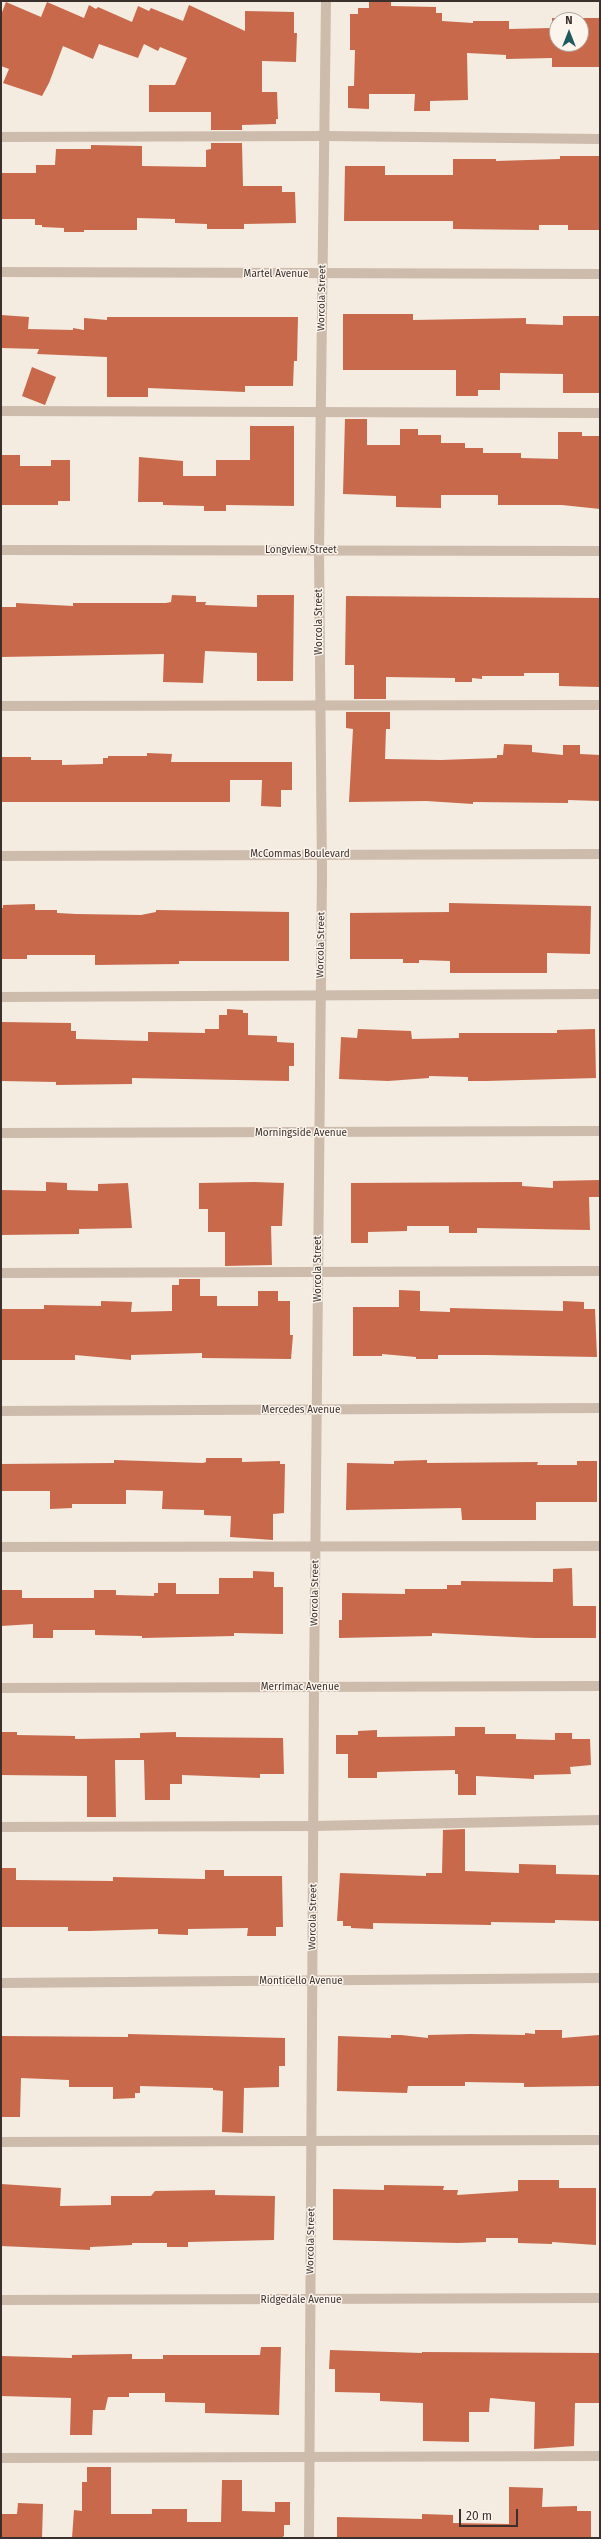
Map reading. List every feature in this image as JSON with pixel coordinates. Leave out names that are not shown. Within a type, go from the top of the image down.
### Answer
[{"type":"street","name":"Worcola Street","points":[[309,2538],[316,1410],[319,1273],[322,854],[319,550],[322,274],[326,136],[326,1]]},
{"type":"street","points":[[1,137],[326,136],[600,139]]},
{"type":"street","name":"Martel Avenue","points":[[1,272],[600,274]]},
{"type":"street","points":[[1,412],[320,411],[600,413]]},
{"type":"street","name":"Longview Street","points":[[1,550],[600,551]]},
{"type":"street","points":[[1,706],[320,704],[600,705]]},
{"type":"street","name":"McCommas Boulevard","points":[[1,856],[600,854]]},
{"type":"street","points":[[1,997],[600,994]]},
{"type":"street","name":"Morningside Avenue","points":[[1,1133],[600,1131]]},
{"type":"street","points":[[1,1273],[600,1271]]},
{"type":"street","name":"Mercedes Avenue","points":[[1,1411],[600,1408]]},
{"type":"street","points":[[1,1547],[600,1546]]},
{"type":"street","name":"Merrimac Avenue","points":[[1,1688],[600,1686]]},
{"type":"street","points":[[1,1827],[314,1826],[600,1820]]},
{"type":"street","name":"Monticello Avenue","points":[[1,1983],[600,1978]]},
{"type":"street","points":[[1,2142],[600,2140]]},
{"type":"street","name":"Ridgedale Avenue","points":[[1,2300],[600,2298]]},
{"type":"street","points":[[1,2458],[600,2456]]},
{"type":"building","points":[[369,1],[391,1],[391,6],[436,7],[436,13],[442,13],[442,21],[473,23],[473,21],[509,21],[509,29],[549,28],[549,52],[589,52],[589,18],[600,18],[600,67],[552,67],[552,58],[506,59],[506,55],[467,53],[468,100],[430,101],[430,111],[414,111],[415,94],[369,94],[369,109],[348,108],[348,86],[354,86],[355,50],[350,50],[350,14],[358,14],[358,8],[369,8]]},
{"type":"building","points":[[6,2],[41,17],[47,2],[84,18],[89,5],[96,9],[98,7],[132,22],[138,6],[149,11],[151,8],[183,21],[189,5],[245,31],[245,11],[294,12],[294,33],[297,33],[296,62],[262,61],[262,92],[277,92],[278,119],[276,119],[276,124],[242,125],[242,130],[211,130],[211,112],[149,112],[149,85],[175,85],[187,58],[160,47],[158,51],[144,44],[138,58],[99,44],[93,59],[63,46],[49,83],[42,96],[3,83],[9,69],[1,66],[1,15]]},
{"type":"building","points":[[211,143],[242,143],[243,186],[282,186],[282,192],[295,192],[296,223],[244,224],[244,229],[207,229],[207,224],[175,223],[175,219],[137,218],[137,230],[84,230],[84,232],[64,232],[64,228],[42,227],[42,225],[35,225],[35,219],[1,219],[1,173],[36,173],[36,165],[55,165],[56,149],[91,149],[91,145],[142,146],[142,166],[206,167],[206,150],[211,149]]},
{"type":"building","points":[[560,156],[600,156],[599,230],[568,230],[568,225],[539,225],[539,230],[453,229],[453,221],[344,221],[345,166],[385,166],[385,175],[453,175],[453,159],[496,159],[496,161],[560,159]]},
{"type":"building","points":[[343,314],[413,314],[413,320],[526,318],[526,324],[563,325],[563,316],[600,316],[599,393],[563,393],[563,374],[500,373],[500,390],[478,390],[478,396],[456,396],[456,370],[343,370]]},
{"type":"building","points":[[1,315],[29,317],[28,329],[73,330],[73,328],[84,330],[84,318],[107,320],[107,317],[298,317],[297,361],[294,361],[293,386],[245,386],[245,392],[148,388],[148,397],[107,397],[107,357],[37,354],[39,349],[1,348]]},
{"type":"building","points":[[32,367],[56,377],[45,405],[22,396]]},
{"type":"building","points":[[345,419],[367,419],[367,445],[400,445],[400,429],[418,429],[418,435],[441,435],[441,443],[465,443],[465,448],[483,448],[483,453],[521,453],[521,458],[558,459],[558,432],[582,432],[582,436],[600,436],[600,509],[562,505],[498,505],[498,495],[441,495],[441,508],[396,507],[396,496],[343,494]]},
{"type":"building","points":[[250,426],[294,426],[294,506],[226,505],[226,511],[204,511],[204,506],[163,505],[163,502],[138,502],[139,457],[183,461],[183,476],[216,476],[216,460],[250,460]]},
{"type":"building","points":[[1,455],[20,455],[20,466],[51,466],[51,460],[70,460],[70,501],[58,501],[58,505],[1,505]]},
{"type":"building","points":[[172,595],[196,596],[196,602],[206,602],[205,605],[257,607],[257,595],[294,595],[293,681],[257,681],[257,653],[205,651],[203,683],[163,682],[164,654],[1,657],[1,607],[16,607],[16,603],[73,606],[73,603],[166,603],[171,602]]},
{"type":"building","points":[[346,596],[600,598],[599,687],[559,686],[559,673],[524,673],[524,676],[482,676],[482,679],[472,678],[472,682],[455,682],[455,678],[386,677],[386,699],[354,699],[354,665],[345,665]]},
{"type":"building","points":[[346,712],[390,712],[390,729],[386,729],[385,759],[441,760],[497,758],[497,755],[503,755],[504,744],[532,745],[532,752],[563,755],[563,745],[580,745],[580,754],[600,755],[600,801],[568,800],[568,803],[473,802],[473,804],[426,801],[349,802],[353,729],[346,728]]},
{"type":"building","points":[[147,753],[172,754],[171,762],[292,762],[292,790],[281,790],[281,807],[261,806],[262,780],[230,780],[230,802],[2,802],[1,757],[31,757],[31,760],[62,760],[62,765],[103,764],[103,758],[108,758],[108,756],[147,756]]},
{"type":"building","points":[[449,903],[591,906],[590,954],[547,953],[547,973],[450,973],[450,961],[419,960],[419,963],[403,963],[403,959],[350,959],[350,913],[449,912]]},
{"type":"building","points":[[35,904],[35,910],[57,910],[57,913],[76,914],[141,915],[156,912],[156,910],[289,912],[289,961],[179,961],[179,964],[95,965],[95,955],[27,955],[27,959],[1,959],[1,908],[3,908],[3,905]]},
{"type":"building","points":[[227,1009],[243,1010],[243,1013],[248,1013],[248,1035],[277,1036],[277,1042],[294,1043],[294,1066],[289,1066],[289,1081],[132,1078],[132,1084],[56,1085],[56,1082],[1,1081],[1,1022],[71,1023],[71,1031],[76,1031],[76,1039],[148,1041],[148,1032],[205,1033],[205,1029],[219,1029],[219,1015],[227,1015]]},
{"type":"building","points":[[358,1029],[411,1031],[412,1039],[459,1038],[459,1033],[557,1033],[557,1030],[595,1029],[596,1078],[468,1081],[468,1077],[429,1076],[429,1078],[388,1081],[339,1079],[341,1037],[357,1038]]},
{"type":"building","points":[[600,1180],[600,1197],[589,1197],[590,1230],[477,1228],[477,1233],[449,1233],[449,1226],[407,1226],[407,1231],[368,1232],[368,1243],[351,1243],[351,1183],[522,1182],[522,1186],[553,1188],[553,1181]]},
{"type":"building","points":[[46,1182],[67,1183],[67,1190],[98,1191],[98,1184],[128,1183],[132,1228],[79,1229],[79,1234],[1,1235],[1,1190],[46,1191]]},
{"type":"building","points":[[199,1183],[284,1183],[282,1226],[271,1226],[272,1265],[225,1266],[225,1232],[208,1232],[208,1209],[199,1209]]},
{"type":"building","points":[[179,1279],[200,1279],[200,1296],[217,1296],[217,1306],[258,1306],[258,1291],[278,1291],[278,1301],[290,1301],[290,1335],[293,1335],[291,1359],[202,1358],[202,1353],[131,1355],[131,1360],[75,1355],[75,1360],[1,1360],[1,1309],[44,1309],[44,1305],[101,1306],[101,1301],[132,1302],[131,1312],[172,1311],[172,1285],[179,1285]]},
{"type":"building","points":[[399,1290],[420,1291],[420,1311],[450,1312],[450,1308],[563,1311],[563,1301],[584,1302],[584,1309],[595,1309],[597,1357],[438,1355],[438,1359],[416,1359],[416,1357],[382,1354],[382,1356],[353,1356],[353,1307],[399,1307]]},
{"type":"building","points":[[206,1458],[242,1458],[242,1462],[280,1461],[280,1464],[285,1464],[284,1513],[273,1514],[273,1540],[230,1537],[231,1516],[204,1515],[204,1510],[162,1509],[163,1491],[126,1490],[126,1504],[72,1504],[72,1508],[50,1509],[50,1491],[1,1491],[1,1464],[114,1463],[114,1460],[203,1463],[206,1462]]},
{"type":"building","points":[[427,1460],[427,1463],[538,1462],[537,1465],[577,1465],[577,1461],[597,1461],[597,1502],[536,1502],[536,1520],[462,1520],[461,1508],[346,1510],[347,1463],[394,1464],[394,1461]]},
{"type":"building","points":[[572,1568],[573,1606],[596,1606],[596,1638],[534,1638],[432,1633],[432,1636],[339,1638],[339,1620],[342,1620],[342,1593],[405,1594],[405,1589],[447,1589],[447,1585],[461,1585],[461,1581],[553,1582],[553,1569]]},
{"type":"building","points":[[253,1571],[274,1572],[274,1587],[283,1587],[283,1634],[234,1633],[234,1636],[142,1638],[142,1636],[95,1635],[95,1630],[53,1630],[53,1638],[33,1638],[33,1624],[1,1626],[1,1590],[22,1590],[22,1598],[94,1598],[94,1590],[116,1590],[116,1595],[154,1596],[154,1593],[158,1593],[158,1583],[176,1583],[176,1594],[219,1594],[219,1578],[253,1578]]},
{"type":"building","points":[[455,1727],[485,1727],[485,1734],[516,1734],[516,1739],[555,1740],[555,1733],[572,1733],[572,1739],[590,1739],[591,1765],[570,1767],[571,1774],[534,1775],[534,1779],[476,1776],[476,1795],[458,1795],[458,1774],[455,1774],[455,1770],[377,1772],[377,1778],[348,1778],[348,1754],[336,1754],[336,1735],[358,1735],[358,1731],[377,1730],[377,1737],[455,1736]]},
{"type":"building","points":[[1,1732],[17,1732],[17,1735],[75,1736],[75,1739],[140,1738],[140,1733],[176,1732],[176,1737],[283,1738],[284,1774],[260,1774],[260,1778],[182,1775],[182,1784],[170,1784],[170,1800],[145,1800],[144,1760],[115,1760],[116,1817],[87,1817],[87,1776],[1,1775]]},
{"type":"building","points":[[465,1829],[465,1871],[519,1873],[519,1864],[556,1865],[556,1874],[600,1875],[599,1921],[555,1920],[555,1923],[491,1922],[491,1925],[373,1923],[373,1929],[351,1928],[351,1926],[343,1926],[343,1921],[337,1921],[340,1873],[426,1876],[426,1873],[442,1873],[443,1830]]},
{"type":"building","points":[[1,1868],[16,1868],[16,1880],[113,1881],[113,1877],[205,1879],[205,1870],[224,1870],[224,1876],[282,1876],[283,1927],[276,1927],[276,1936],[247,1936],[248,1928],[188,1929],[188,1935],[158,1934],[158,1929],[68,1931],[68,1927],[1,1927]]},
{"type":"building","points":[[535,2030],[562,2030],[562,2038],[599,2035],[599,2086],[524,2087],[524,2083],[465,2082],[465,2086],[408,2086],[407,2093],[337,2091],[338,2036],[391,2038],[391,2035],[401,2035],[428,2038],[428,2035],[525,2035],[525,2033],[535,2034]]},
{"type":"building","points":[[128,2034],[285,2038],[285,2066],[279,2066],[279,2087],[244,2088],[243,2133],[222,2132],[223,2091],[213,2090],[213,2088],[140,2086],[140,2093],[135,2093],[135,2098],[113,2099],[113,2087],[69,2087],[69,2080],[21,2078],[20,2117],[1,2117],[1,2036],[128,2037]]},
{"type":"building","points":[[518,2180],[559,2180],[559,2188],[596,2188],[596,2245],[552,2242],[552,2244],[518,2243],[518,2238],[486,2238],[486,2242],[458,2243],[333,2240],[333,2189],[384,2190],[384,2185],[444,2186],[443,2190],[458,2190],[457,2195],[518,2191]]},
{"type":"building","points":[[1,2184],[61,2188],[60,2206],[111,2205],[111,2196],[151,2196],[155,2191],[215,2190],[215,2195],[275,2196],[274,2240],[188,2242],[188,2247],[167,2247],[167,2243],[132,2243],[132,2245],[90,2247],[90,2250],[1,2246]]},
{"type":"building","points":[[261,2347],[281,2347],[279,2415],[205,2413],[205,2403],[165,2402],[165,2393],[129,2393],[129,2397],[108,2397],[105,2410],[93,2410],[92,2435],[70,2435],[71,2398],[1,2396],[1,2356],[72,2358],[72,2355],[132,2354],[132,2359],[163,2359],[163,2355],[260,2355]]},
{"type":"building","points":[[330,2350],[422,2353],[600,2353],[599,2403],[575,2403],[574,2446],[534,2449],[535,2402],[490,2398],[489,2412],[469,2412],[469,2442],[423,2441],[423,2403],[380,2401],[380,2393],[335,2392],[335,2369],[329,2369]]},
{"type":"building","points":[[87,2467],[111,2467],[111,2514],[152,2514],[152,2509],[187,2509],[187,2522],[221,2522],[222,2480],[242,2480],[242,2511],[275,2512],[275,2502],[290,2502],[290,2525],[284,2525],[284,2536],[281,2538],[72,2538],[74,2510],[82,2511],[82,2482],[87,2482]]},
{"type":"building","points":[[509,2487],[543,2488],[542,2507],[577,2506],[577,2511],[591,2511],[591,2538],[337,2538],[337,2517],[422,2519],[422,2514],[453,2515],[453,2523],[509,2524]]},
{"type":"building","points":[[18,2503],[43,2504],[42,2538],[1,2538],[1,2514],[17,2514]]}]
